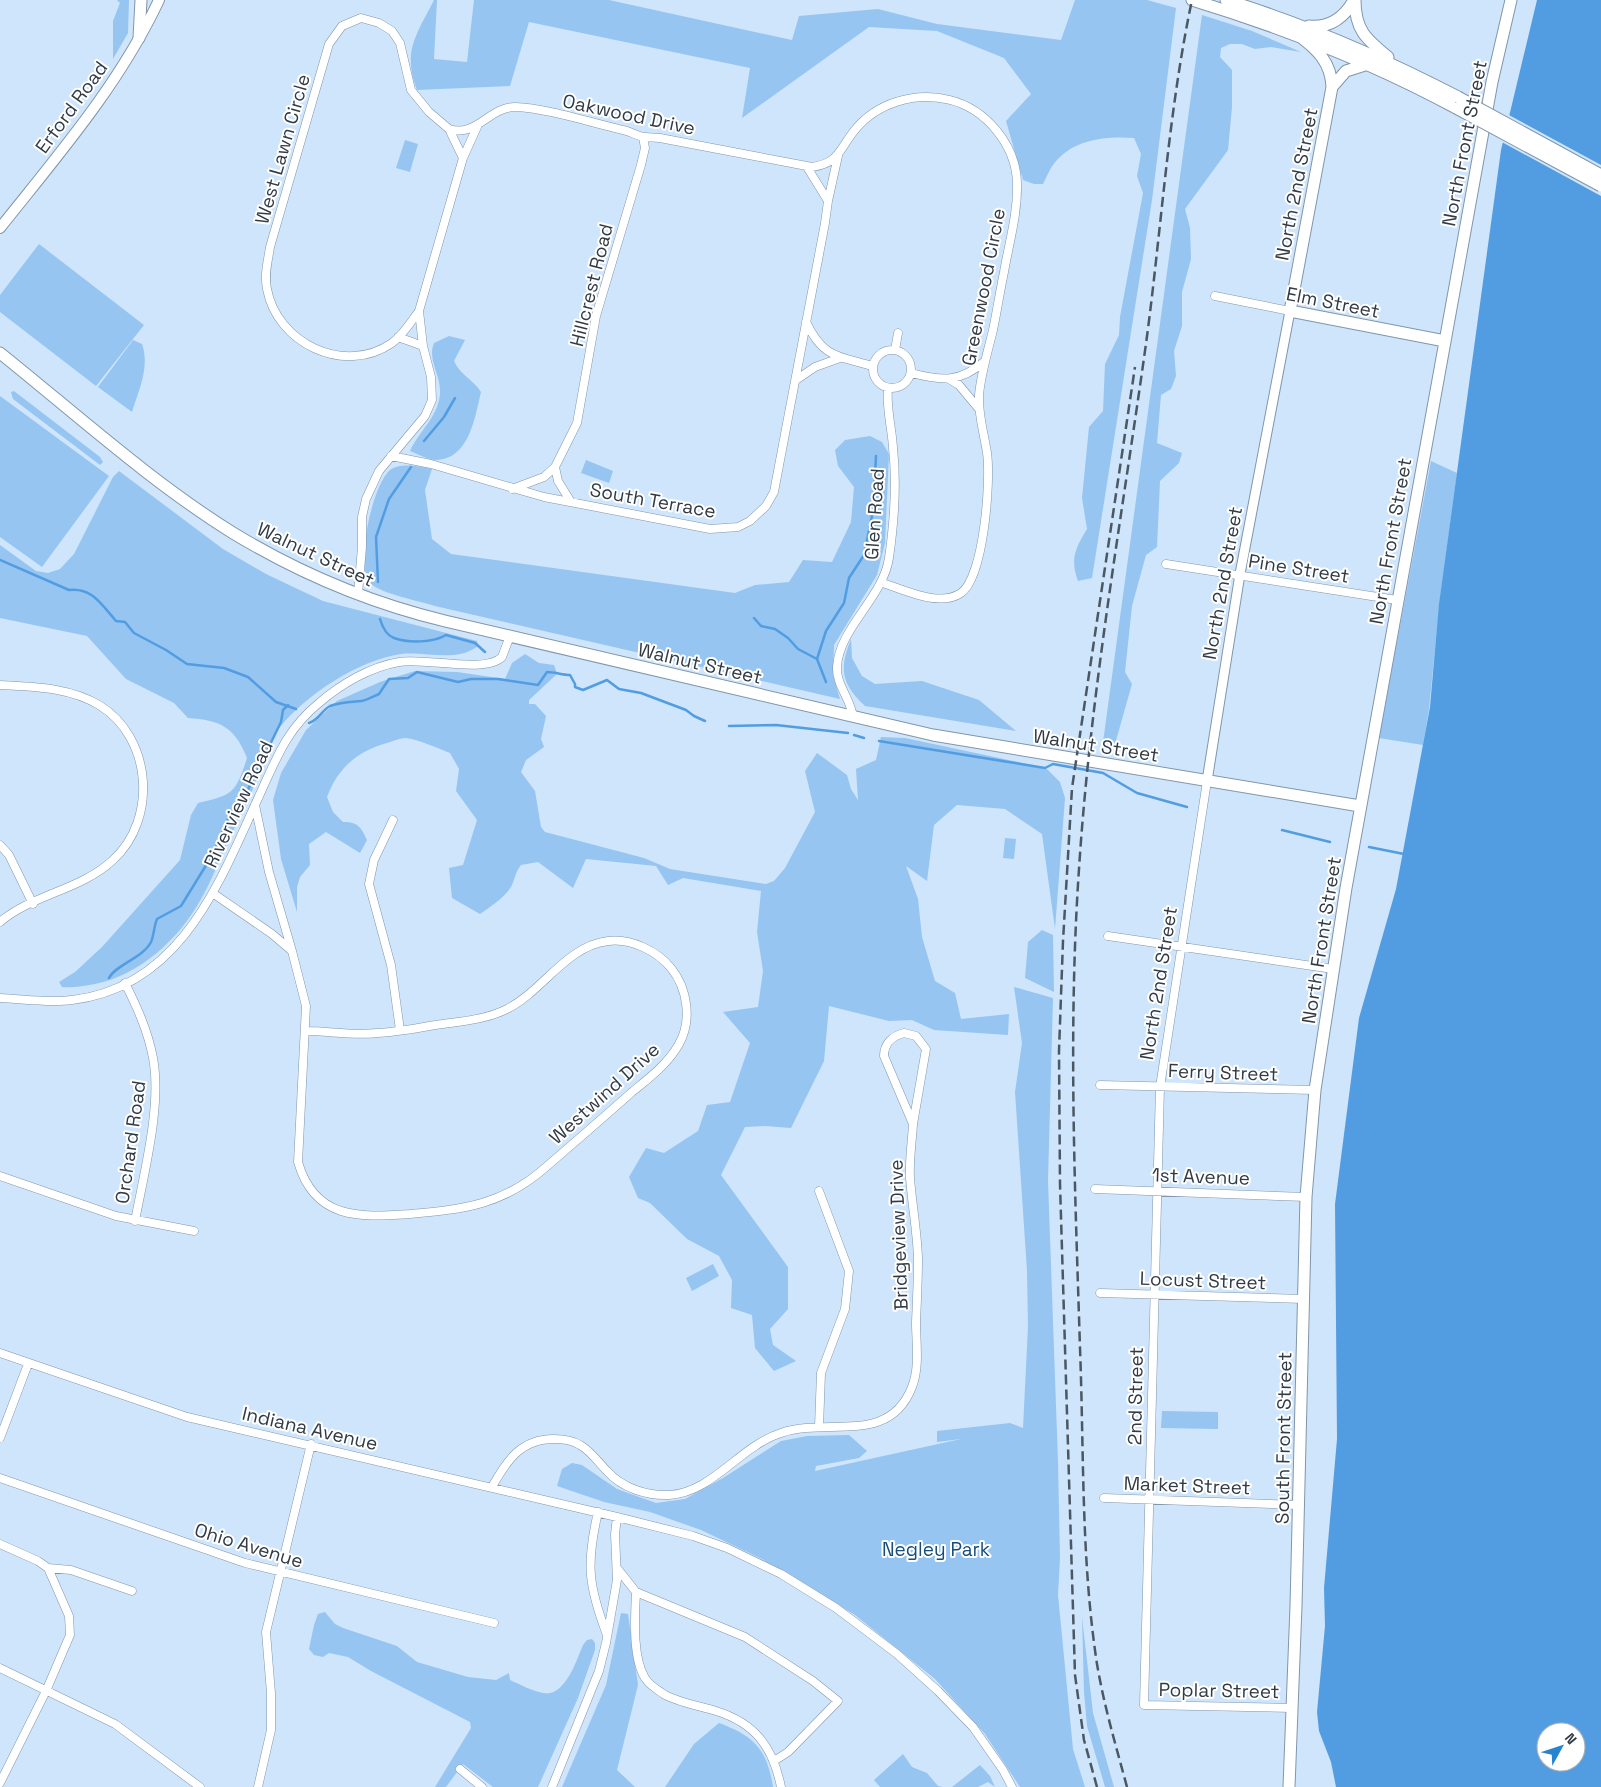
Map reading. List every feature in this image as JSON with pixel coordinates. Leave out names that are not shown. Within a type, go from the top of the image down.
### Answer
[{"type":"main road","points":[[140,38],[141,0]]},
{"type":"main road","name":"Erford Road","points":[[0,228],[91,113],[140,38],[159,0]]},
{"type":"main road","points":[[1192,0],[1299,30],[1368,64],[1457,102],[1601,175]]},
{"type":"main road","points":[[1226,0],[1299,30],[1401,68]]},
{"type":"main road","points":[[1299,30],[1334,22],[1346,12],[1354,0]]},
{"type":"main road","points":[[1354,0],[1356,17],[1361,32],[1401,68],[1601,186]]},
{"type":"main road","name":"North Front Street","points":[[1315,1090],[1360,806],[1397,600],[1492,82],[1511,0]]},
{"type":"main road","points":[[1299,30],[1324,58],[1330,72],[1332,87]]},
{"type":"main road","points":[[1332,87],[1346,71],[1368,64]]},
{"type":"main road","name":"North 2nd Street","points":[[1290,311],[1332,87]]},
{"type":"main road","name":"Elm Street","points":[[1290,311],[1445,341]]},
{"type":"main road","name":"Walnut Street","points":[[0,353],[189,503],[233,533],[294,566],[358,594],[423,616],[853,717],[985,745],[1360,806]]},
{"type":"main road","name":"South Front Street","points":[[1289,1787],[1306,1197],[1315,1090]]},
{"type":"street","name":"West Lawn Circle","points":[[419,311],[391,343],[370,352],[346,356],[323,352],[305,344],[290,331],[273,308],[267,289],[266,270],[276,224],[329,44],[337,30],[355,20],[365,18],[392,31],[400,43],[411,90],[429,112],[449,129]]},
{"type":"street","name":"Greenwood Circle","points":[[838,156],[854,131],[870,115],[887,106],[914,98],[939,98],[960,103],[982,116],[999,134],[1013,161],[1016,178],[1016,195],[1010,238],[980,392],[979,409],[987,453],[987,484],[979,562],[972,579],[962,592],[945,599],[919,594],[882,583]]},
{"type":"street","name":"Oakwood Drive","points":[[449,129],[455,131],[477,127],[499,111],[508,108],[522,108],[588,121],[634,133],[643,138],[660,138],[761,156],[806,167]]},
{"type":"street","points":[[358,594],[362,510],[372,484],[430,406],[433,389],[419,311],[463,158],[477,127]]},
{"type":"street","points":[[449,129],[463,158]]},
{"type":"street","name":"Hillcrest Road","points":[[555,468],[577,423],[596,316],[641,165],[645,148],[643,138]]},
{"type":"street","points":[[828,200],[806,167],[829,164],[838,156]]},
{"type":"street","name":"South Terrace","points":[[391,456],[431,464],[512,489],[710,529],[738,526],[750,521],[766,506],[774,492],[828,200],[838,156]]},
{"type":"street","name":"Elm Street","points":[[1215,296],[1290,311]]},
{"type":"street","name":"North 2nd Street","points":[[1160,1087],[1240,574],[1290,311]]},
{"type":"street","points":[[806,322],[825,349],[840,358],[872,366]]},
{"type":"street","points":[[895,350],[898,333]]},
{"type":"street","points":[[398,337],[424,346]]},
{"type":"street","points":[[895,350],[901,352],[909,361],[911,372],[906,383],[900,387],[888,388],[878,383],[874,378],[872,366],[880,353],[895,350]]},
{"type":"street","points":[[796,380],[815,366],[840,358]]},
{"type":"street","points":[[948,379],[966,375],[986,361]]},
{"type":"street","points":[[911,372],[948,379],[959,385],[979,409]]},
{"type":"street","name":"Glen Road","points":[[853,717],[851,704],[839,680],[838,659],[848,635],[882,583],[889,559],[894,489],[893,447],[886,408],[888,388]]},
{"type":"street","points":[[512,489],[544,477],[555,468],[558,481],[571,502]]},
{"type":"street","name":"Pine Street","points":[[1166,564],[1240,574],[1397,600]]},
{"type":"street","name":"Riverview Road","points":[[0,998],[50,1001],[72,1000],[109,990],[155,965],[190,930],[214,894],[255,805],[296,724],[333,692],[372,670],[400,661],[495,663],[504,653],[510,636]]},
{"type":"street","points":[[0,685],[53,689],[78,695],[98,705],[118,720],[127,732],[137,752],[142,769],[143,800],[140,814],[125,846],[99,872],[0,922]]},
{"type":"street","name":"Westwind Drive","points":[[255,805],[269,872],[305,996],[305,1031],[297,1148],[301,1170],[312,1190],[327,1204],[349,1215],[376,1216],[471,1208],[502,1197],[526,1183],[662,1066],[679,1044],[687,1013],[686,1001],[679,979],[664,960],[648,949],[635,944],[611,941],[582,950],[516,1005],[505,1011],[467,1021],[375,1034],[305,1031]]},
{"type":"street","points":[[393,820],[374,860],[369,884],[391,965],[400,1030]]},
{"type":"street","points":[[0,845],[8,855],[33,904]]},
{"type":"street","points":[[214,894],[257,923],[292,951]]},
{"type":"street","points":[[1108,936],[1333,969]]},
{"type":"street","name":"Orchard Road","points":[[125,983],[145,1028],[155,1072],[154,1105],[135,1221]]},
{"type":"street","name":"Bridgeview Drive","points":[[492,1487],[502,1470],[518,1450],[527,1444],[540,1440],[562,1439],[580,1444],[607,1472],[626,1486],[645,1493],[676,1494],[703,1484],[760,1442],[784,1432],[819,1426],[859,1426],[877,1423],[888,1418],[901,1406],[913,1385],[917,1356],[918,1259],[910,1177],[913,1124],[926,1049],[916,1036],[904,1033],[889,1041],[884,1056],[913,1124]]},
{"type":"street","name":"Ferry Street","points":[[1100,1085],[1315,1090]]},
{"type":"street","name":"2nd Street","points":[[1144,1705],[1160,1087]]},
{"type":"street","points":[[0,1176],[135,1221],[194,1231]]},
{"type":"street","name":"1st Avenue","points":[[1095,1189],[1306,1197]]},
{"type":"street","points":[[819,1192],[849,1270],[845,1309],[821,1373],[819,1426]]},
{"type":"street","name":"Locust Street","points":[[1100,1293],[1304,1299]]},
{"type":"street","name":"Indiana Avenue","points":[[0,1353],[186,1417],[312,1444],[598,1512],[693,1536],[727,1548],[782,1574],[836,1608],[897,1654],[938,1691],[973,1728],[1003,1770],[1012,1787]]},
{"type":"street","points":[[0,1438],[28,1364]]},
{"type":"street","points":[[258,1787],[272,1730],[272,1693],[266,1632],[312,1444]]},
{"type":"street","name":"Ohio Avenue","points":[[0,1478],[202,1549],[280,1573],[494,1623]]},
{"type":"street","name":"Market Street","points":[[1104,1498],[1298,1505]]},
{"type":"street","points":[[598,1512],[590,1550],[590,1581],[607,1637]]},
{"type":"street","points":[[552,1787],[599,1671],[616,1597],[615,1534],[618,1517]]},
{"type":"street","points":[[0,1544],[38,1561],[48,1568],[70,1570],[132,1592]]},
{"type":"street","points":[[0,1784],[46,1691],[68,1642],[71,1629],[69,1616],[48,1568]]},
{"type":"street","points":[[616,1568],[636,1592],[745,1637],[813,1680],[838,1701],[788,1752],[774,1761]]},
{"type":"street","points":[[636,1592],[635,1632],[638,1659],[645,1679],[657,1690],[672,1698],[744,1722],[764,1742],[774,1761],[780,1787]]},
{"type":"street","points":[[0,1668],[115,1724],[200,1787]]},
{"type":"street","name":"Poplar Street","points":[[1144,1705],[1292,1708]]},
{"type":"street","points":[[460,1769],[482,1787]]},
{"type":"green space","points":[[117,0],[129,0],[128,33],[113,59],[113,21],[120,3]]},
{"type":"green space","points":[[434,0],[437,0],[434,59],[467,62],[474,0],[609,0],[792,40],[799,16],[878,9],[937,24],[1061,40],[1075,0],[1147,0],[1176,8],[1152,200],[1092,578],[1078,581],[1074,560],[1079,542],[1087,529],[1082,498],[1089,427],[1103,411],[1105,364],[1119,335],[1120,317],[1143,193],[1137,176],[1141,154],[1134,138],[1092,140],[1083,143],[1073,147],[1057,160],[1043,184],[1034,184],[1023,180],[1006,121],[1031,94],[1004,58],[937,31],[869,27],[742,118],[750,68],[529,22],[510,86],[417,90],[411,64],[411,53],[417,33]]},
{"type":"green space","points":[[1202,15],[1252,31],[1301,52],[1271,47],[1255,49],[1242,44],[1230,44],[1221,48],[1220,57],[1232,70],[1232,107],[1228,150],[1185,209],[1190,228],[1191,259],[1182,292],[1182,326],[1174,351],[1176,376],[1171,389],[1161,395],[1157,443],[1182,453],[1179,463],[1160,481],[1157,547],[1146,555],[1132,606],[1125,672],[1132,684],[1115,744],[1110,748],[1103,742]]},
{"type":"green space","points":[[405,140],[418,144],[410,172],[396,168]]},
{"type":"green space","points":[[39,244],[144,325],[96,386],[0,312],[0,295]]},
{"type":"green space","points":[[449,336],[465,340],[454,361],[481,392],[473,424],[464,444],[457,452],[447,458],[433,460],[410,451],[439,401],[440,386],[432,355],[434,343]]},
{"type":"green space","points":[[133,340],[142,344],[145,361],[143,378],[132,412],[98,387]]},
{"type":"green space","points":[[14,391],[100,457],[103,462],[100,465],[13,399],[11,392]]},
{"type":"green space","points":[[0,396],[109,476],[42,567],[0,537]]},
{"type":"green space","points":[[870,436],[882,442],[889,454],[885,543],[877,575],[834,645],[833,675],[840,699],[435,606],[383,591],[370,583],[366,574],[364,560],[368,526],[377,492],[383,478],[394,468],[416,466],[432,469],[425,490],[432,539],[451,554],[735,593],[755,585],[789,582],[803,560],[832,562],[851,522],[854,487],[838,466],[835,450],[845,440]]},
{"type":"green space","points":[[586,460],[613,471],[609,483],[581,473]]},
{"type":"green space","points":[[1431,461],[1457,473],[1423,745],[1379,738]]},
{"type":"green space","points":[[119,471],[223,549],[266,574],[323,601],[477,641],[478,646],[460,654],[411,653],[368,663],[335,680],[304,703],[280,727],[274,737],[208,886],[192,914],[170,941],[143,964],[127,973],[95,984],[62,987],[59,982],[75,972],[102,947],[180,860],[191,815],[198,803],[219,797],[232,790],[240,778],[247,758],[237,739],[225,727],[218,723],[188,718],[174,703],[126,679],[87,636],[0,618],[0,545],[36,571],[48,573],[60,569],[74,554],[113,477]]},
{"type":"green space","points":[[851,639],[852,658],[862,676],[875,684],[922,681],[979,700],[1016,731],[865,706],[851,690],[844,676],[845,659]]},
{"type":"green space","points":[[525,654],[539,663],[554,665],[557,674],[529,700],[529,704],[535,704],[546,716],[541,739],[544,747],[526,760],[521,772],[535,791],[541,827],[545,832],[644,858],[670,869],[766,884],[774,881],[785,868],[815,812],[805,771],[817,753],[847,775],[851,789],[858,800],[856,769],[876,760],[881,737],[905,738],[1046,768],[1060,782],[1065,798],[1055,929],[1042,834],[1005,809],[957,805],[934,825],[927,881],[906,866],[918,899],[922,937],[935,981],[955,993],[961,1019],[1009,1014],[1008,1035],[934,1030],[912,1020],[889,1021],[829,1006],[824,1061],[791,1128],[745,1127],[721,1175],[788,1267],[788,1309],[770,1329],[773,1345],[796,1361],[774,1371],[755,1348],[752,1315],[731,1308],[732,1280],[719,1256],[687,1239],[650,1203],[638,1198],[629,1177],[646,1148],[664,1153],[698,1131],[707,1105],[730,1102],[750,1043],[723,1012],[758,1007],[763,971],[757,932],[761,891],[683,878],[668,885],[656,866],[586,859],[573,888],[538,862],[521,865],[508,891],[497,902],[480,914],[452,898],[449,868],[463,865],[477,820],[456,791],[459,769],[450,753],[423,742],[402,738],[376,746],[358,756],[337,777],[327,797],[333,812],[343,822],[356,824],[367,840],[360,853],[326,832],[309,844],[310,865],[300,877],[297,887],[297,912],[281,859],[273,800],[281,773],[306,730],[337,701],[380,682],[415,671],[457,672],[505,679],[512,663]]},
{"type":"green space","points":[[1005,838],[1016,839],[1014,859],[1003,858]]},
{"type":"green space","points":[[1042,930],[1053,935],[1054,992],[1025,978],[1028,942]]},
{"type":"green space","name":"Negley Park","points":[[1014,987],[1053,998],[1048,1181],[1058,1462],[1060,1558],[1058,1595],[1073,1749],[1085,1787],[1020,1787],[985,1734],[935,1679],[855,1615],[762,1559],[701,1530],[650,1512],[604,1502],[557,1486],[562,1469],[572,1463],[582,1465],[617,1489],[656,1503],[685,1499],[723,1478],[781,1441],[807,1436],[849,1435],[867,1451],[859,1458],[816,1466],[815,1471],[961,1439],[937,1442],[937,1431],[1010,1423],[1023,1428],[1028,1326],[1027,1271],[1015,1092],[1022,1043]]},
{"type":"green space","points":[[713,1264],[719,1276],[692,1291],[686,1278]]},
{"type":"green space","points":[[1162,1411],[1218,1412],[1218,1429],[1161,1428]]},
{"type":"green space","points":[[325,1612],[335,1624],[397,1646],[417,1662],[468,1677],[496,1680],[509,1673],[510,1680],[543,1693],[551,1693],[558,1690],[564,1684],[574,1668],[583,1645],[587,1640],[592,1639],[595,1643],[595,1650],[578,1698],[538,1787],[493,1787],[463,1764],[446,1787],[435,1787],[471,1728],[470,1722],[371,1671],[348,1657],[329,1653],[323,1657],[314,1655],[309,1649],[314,1625],[318,1614]]},
{"type":"green space","points":[[621,1613],[628,1614],[638,1685],[617,1770],[635,1787],[562,1787],[606,1685]]},
{"type":"green space","points":[[1082,1617],[1093,1713],[1114,1787],[1105,1787],[1087,1726]]},
{"type":"green space","points":[[719,1723],[750,1739],[763,1753],[773,1787],[665,1787],[694,1744]]},
{"type":"green space","points":[[903,1754],[912,1767],[927,1773],[938,1786],[943,1787],[880,1787],[874,1780]]},
{"type":"green space","points":[[980,1765],[990,1776],[995,1787],[988,1782],[978,1787],[952,1787]]},
{"type":"shaded area","points":[[1537,0],[1601,0],[1601,1787],[1336,1787],[1331,1762],[1319,1731],[1317,1712],[1325,1626],[1324,1588],[1337,1439],[1335,1204],[1359,1018],[1396,889],[1430,707],[1439,604],[1501,150]]},
{"type":"pier","points":[[1507,114],[1601,165],[1601,196],[1500,141]]},
{"type":"waterway","points":[[424,441],[444,417],[455,398]]},
{"type":"waterway","points":[[826,682],[817,659],[826,631],[844,603],[849,578],[864,555],[873,511],[876,456]]},
{"type":"waterway","points":[[378,582],[376,537],[389,499],[411,467]]},
{"type":"waterway","points":[[0,560],[69,590],[84,591],[90,594],[101,603],[116,621],[125,622],[134,633],[187,664],[224,668],[248,677],[276,702],[296,709]]},
{"type":"waterway","points":[[754,618],[761,626],[775,629],[788,638],[798,649],[817,659]]},
{"type":"waterway","points":[[380,619],[387,633],[394,638],[406,641],[420,641],[434,640],[446,635],[475,643],[485,652]]},
{"type":"waterway","points":[[309,723],[330,706],[363,701],[379,694],[389,679],[408,678],[417,672],[458,682],[471,679],[498,679],[538,685],[547,672],[550,672],[570,675],[575,687],[583,690],[607,680],[619,689],[641,693],[686,710],[705,721]]},
{"type":"waterway","points":[[109,978],[117,969],[147,948],[151,942],[157,919],[181,906],[213,854],[231,812],[239,808],[281,722],[283,710],[288,705]]},
{"type":"waterway","points":[[729,726],[776,725],[848,733]]},
{"type":"waterway","points":[[854,735],[864,738]]},
{"type":"waterway","points":[[879,741],[1045,768],[1053,764],[1103,773],[1137,793],[1187,807]]},
{"type":"waterway","points":[[1282,830],[1330,842]]},
{"type":"waterway","points":[[1369,847],[1404,854]]},
{"type":"railway","points":[[1127,1787],[1100,1680],[1088,1586],[1076,1229],[1073,1049],[1076,929],[1090,741],[1150,313],[1176,89],[1192,0]]},
{"type":"railway","points":[[1097,1787],[1084,1740],[1075,1675],[1060,1184],[1059,1051],[1072,788],[1135,367]]}]
